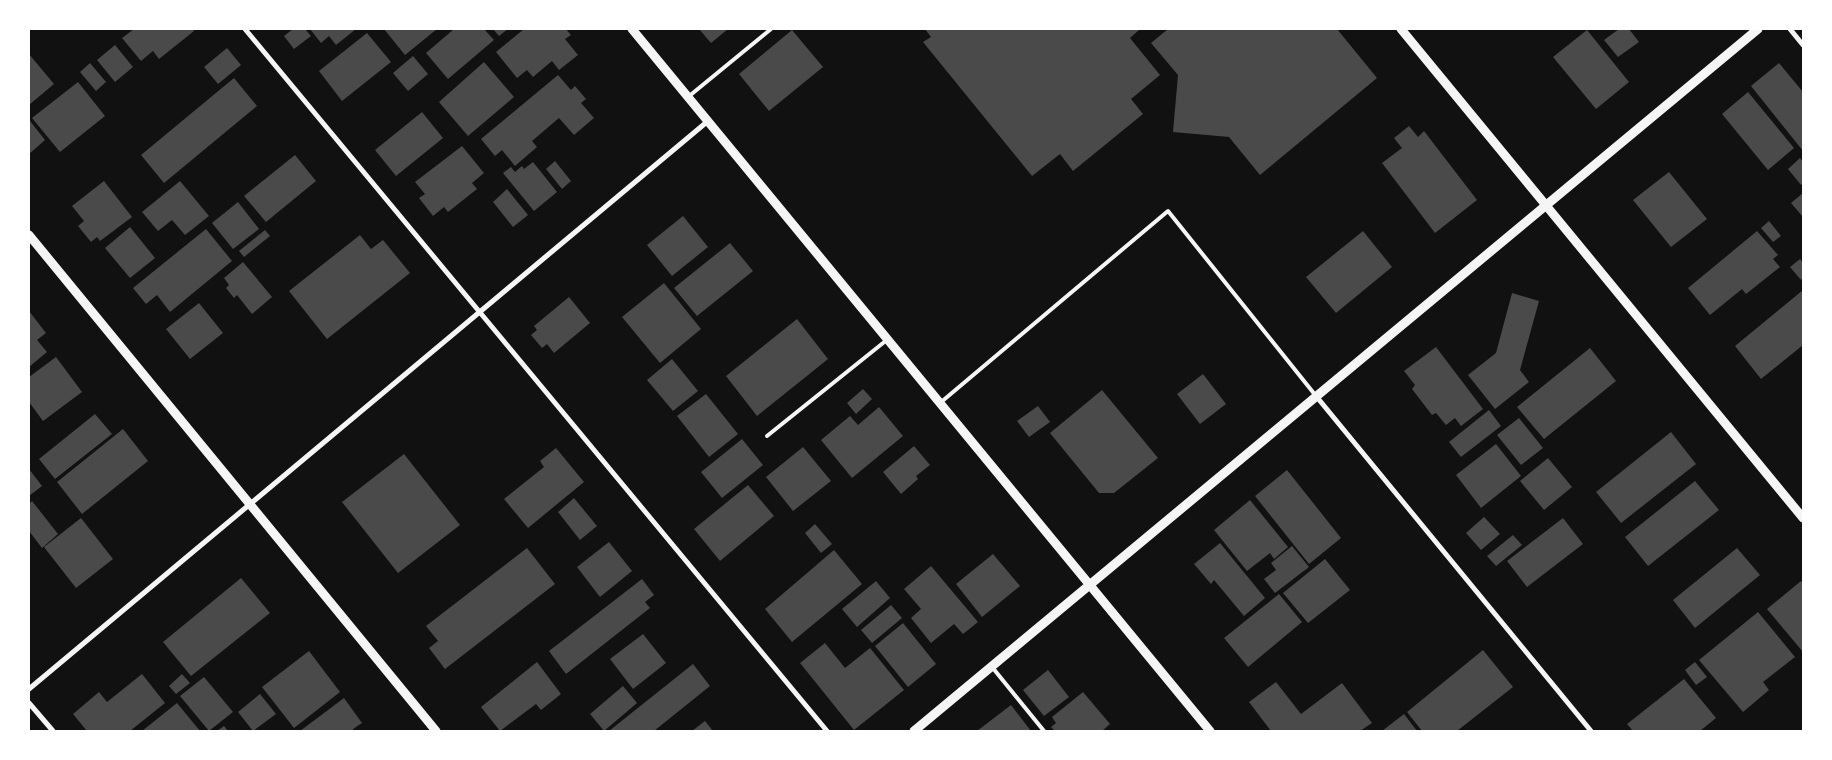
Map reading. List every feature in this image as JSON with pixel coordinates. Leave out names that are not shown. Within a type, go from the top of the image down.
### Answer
[{"type":"street","points":[[246,29],[827,731]]},
{"type":"street","points":[[632,29],[1210,731]]},
{"type":"street","points":[[1400,29],[1803,518]]},
{"type":"street","points":[[914,731],[1545,204],[1758,29]]},
{"type":"street","points":[[1790,29],[1803,45]]},
{"type":"street","points":[[29,689],[708,121]]},
{"type":"street","points":[[29,235],[436,731]]},
{"type":"street","points":[[1316,396],[1591,731]]},
{"type":"street","points":[[29,702],[53,731]]},
{"type":"lane","points":[[688,97],[771,29]]},
{"type":"lane","points":[[940,403],[1168,211],[1316,396]]},
{"type":"lane","points":[[767,436],[888,339]]},
{"type":"lane","points":[[992,666],[1044,731]]},
{"type":"building","points":[[134,29],[193,29],[194,31],[159,59],[153,51],[141,61],[122,38]]},
{"type":"building","points":[[293,29],[305,29],[311,36],[294,49],[284,36]]},
{"type":"building","points":[[310,29],[356,29],[336,45],[329,36],[321,43]]},
{"type":"building","points":[[384,29],[437,29],[405,55]]},
{"type":"building","points":[[454,29],[484,29],[494,40],[448,79],[426,53]]},
{"type":"building","points":[[493,29],[508,29],[499,36]]},
{"type":"building","points":[[524,29],[566,29],[571,35],[565,39],[578,55],[559,70],[552,61],[533,77],[527,70],[517,78],[496,52]]},
{"type":"building","points":[[699,29],[728,29],[711,43]]},
{"type":"building","points":[[925,29],[1138,29],[1130,38],[1160,75],[1131,99],[1143,114],[1073,171],[1060,154],[1032,176],[923,42],[931,37]]},
{"type":"building","points":[[1168,29],[1337,29],[1377,78],[1260,175],[1229,137],[1173,132],[1178,75],[1151,43]]},
{"type":"building","points":[[1619,29],[1629,29],[1639,42],[1618,57],[1604,40]]},
{"type":"building","points":[[792,30],[823,67],[769,111],[739,74]]},
{"type":"building","points":[[1587,30],[1629,82],[1596,109],[1553,57]]},
{"type":"building","points":[[367,33],[391,62],[342,101],[319,71]]},
{"type":"building","points":[[115,45],[133,67],[115,82],[97,60]]},
{"type":"building","points":[[227,48],[241,65],[218,84],[204,67]]},
{"type":"building","points":[[29,54],[54,84],[29,105]]},
{"type":"building","points":[[413,56],[428,74],[408,91],[393,73]]},
{"type":"building","points":[[484,62],[514,97],[468,136],[439,102]]},
{"type":"building","points":[[90,63],[106,82],[96,91],[80,72]]},
{"type":"building","points":[[1779,63],[1803,92],[1803,151],[1751,86]]},
{"type":"building","points":[[558,75],[571,90],[575,86],[586,99],[581,103],[594,118],[574,135],[559,118],[532,141],[537,147],[515,166],[502,150],[495,156],[481,139]]},
{"type":"building","points":[[234,78],[257,106],[164,183],[141,155]]},
{"type":"building","points":[[78,82],[105,116],[60,152],[32,118]]},
{"type":"building","points":[[1748,92],[1794,148],[1768,170],[1722,114]]},
{"type":"building","points":[[422,112],[443,138],[396,176],[375,150]]},
{"type":"building","points":[[29,122],[45,140],[29,154]]},
{"type":"building","points":[[1409,126],[1418,137],[1424,131],[1477,200],[1435,233],[1382,163],[1402,148],[1394,138]]},
{"type":"building","points":[[462,146],[484,173],[472,183],[477,189],[448,212],[444,207],[433,216],[419,198],[425,194],[415,182]]},
{"type":"building","points":[[295,155],[316,181],[266,222],[244,196]]},
{"type":"building","points":[[1800,158],[1803,162],[1803,183],[1801,185],[1788,169]]},
{"type":"building","points":[[555,161],[571,181],[562,189],[546,169]]},
{"type":"building","points":[[533,162],[557,192],[534,211],[503,173],[511,167],[515,172],[522,166],[524,169]]},
{"type":"building","points":[[1669,172],[1707,219],[1671,247],[1633,200]]},
{"type":"building","points":[[104,181],[132,217],[100,241],[97,237],[91,242],[78,226],[84,221],[72,206]]},
{"type":"building","points":[[180,181],[209,216],[185,235],[172,220],[158,231],[142,212]]},
{"type":"building","points":[[507,189],[528,215],[513,227],[493,202]]},
{"type":"building","points":[[1803,193],[1803,217],[1791,203]]},
{"type":"building","points":[[238,202],[259,229],[233,249],[212,223]]},
{"type":"building","points":[[683,216],[708,247],[672,276],[647,245]]},
{"type":"building","points":[[1769,221],[1781,236],[1773,242],[1761,228]]},
{"type":"building","points":[[130,227],[155,258],[130,278],[105,248]]},
{"type":"building","points":[[206,229],[232,261],[170,312],[157,295],[146,304],[133,288]]},
{"type":"building","points":[[265,230],[270,236],[244,257],[239,251]]},
{"type":"building","points":[[1363,231],[1392,267],[1336,313],[1306,277]]},
{"type":"building","points":[[1757,231],[1778,255],[1773,259],[1780,267],[1746,294],[1742,289],[1710,315],[1688,288]]},
{"type":"building","points":[[360,235],[371,249],[383,240],[410,273],[327,339],[289,291]]},
{"type":"building","points":[[730,243],[753,271],[697,316],[674,288]]},
{"type":"building","points":[[1800,259],[1803,263],[1803,277],[1801,280],[1790,267]]},
{"type":"building","points":[[243,262],[272,297],[252,314],[237,295],[234,298],[226,288],[229,285],[224,278]]},
{"type":"building","points":[[664,283],[701,329],[660,363],[622,317]]},
{"type":"building","points":[[1803,290],[1803,345],[1761,379],[1735,346]]},
{"type":"building","points":[[1512,293],[1539,301],[1520,370],[1529,382],[1495,409],[1468,375],[1496,353]]},
{"type":"building","points":[[569,297],[590,323],[554,353],[547,344],[542,348],[531,335],[537,330],[534,326]]},
{"type":"building","points":[[199,303],[223,333],[190,359],[166,329]]},
{"type":"building","points":[[29,311],[46,333],[37,340],[47,352],[29,367]]},
{"type":"building","points":[[797,319],[828,359],[757,416],[726,376]]},
{"type":"building","points":[[1436,347],[1483,409],[1461,426],[1455,418],[1446,425],[1436,413],[1432,415],[1412,389],[1415,385],[1404,371]]},
{"type":"building","points":[[1590,348],[1616,381],[1544,439],[1517,407]]},
{"type":"building","points":[[56,357],[82,392],[43,421],[29,402],[29,377]]},
{"type":"building","points":[[672,359],[698,391],[673,411],[647,380]]},
{"type":"building","points":[[1203,374],[1226,404],[1200,424],[1177,394]]},
{"type":"building","points":[[863,389],[872,399],[856,414],[847,403]]},
{"type":"building","points":[[1102,390],[1158,458],[1114,493],[1099,493],[1050,433]]},
{"type":"building","points":[[706,394],[738,434],[709,457],[677,416]]},
{"type":"building","points":[[1038,406],[1050,422],[1029,437],[1017,421]]},
{"type":"building","points":[[879,407],[903,436],[852,478],[821,440],[850,416],[858,425]]},
{"type":"building","points":[[1489,410],[1501,426],[1461,457],[1449,442]]},
{"type":"building","points":[[95,414],[112,434],[55,479],[39,459]]},
{"type":"building","points":[[1519,418],[1543,448],[1521,465],[1497,435]]},
{"type":"building","points":[[123,429],[148,461],[82,514],[57,482]]},
{"type":"building","points":[[1671,432],[1696,464],[1621,523],[1596,492]]},
{"type":"building","points":[[742,439],[763,465],[722,498],[701,472]]},
{"type":"building","points":[[1496,444],[1521,476],[1481,508],[1456,475]]},
{"type":"building","points":[[914,446],[930,465],[916,476],[918,479],[901,494],[883,472]]},
{"type":"building","points":[[803,447],[831,481],[793,511],[766,477]]},
{"type":"building","points":[[556,448],[584,482],[528,528],[504,499],[544,467],[540,461]]},
{"type":"building","points":[[404,454],[460,525],[398,573],[342,502]]},
{"type":"building","points":[[1548,458],[1572,487],[1544,510],[1520,481]]},
{"type":"building","points":[[29,469],[42,486],[29,496]]},
{"type":"building","points":[[1287,470],[1341,538],[1309,564],[1255,496]]},
{"type":"building","points":[[1695,481],[1719,510],[1648,566],[1625,537]]},
{"type":"building","points":[[748,485],[774,516],[720,561],[694,529]]},
{"type":"building","points":[[574,498],[597,526],[580,540],[558,512]]},
{"type":"building","points":[[1250,500],[1288,547],[1274,559],[1270,553],[1247,571],[1214,530]]},
{"type":"building","points":[[32,501],[58,534],[42,548],[29,531],[29,504]]},
{"type":"building","points":[[1484,517],[1500,534],[1481,550],[1466,533]]},
{"type":"building","points":[[81,518],[113,559],[76,588],[44,547]]},
{"type":"building","points":[[1563,518],[1583,544],[1527,587],[1507,561]]},
{"type":"building","points":[[815,524],[832,544],[821,553],[805,533]]},
{"type":"building","points":[[1513,535],[1522,545],[1496,566],[1487,556]]},
{"type":"building","points":[[609,542],[632,571],[600,597],[577,567]]},
{"type":"building","points":[[1220,543],[1265,598],[1244,616],[1214,580],[1211,584],[1194,564]]},
{"type":"building","points":[[1292,546],[1309,567],[1275,593],[1264,579],[1276,570],[1271,563]]},
{"type":"building","points":[[527,548],[555,584],[445,669],[429,648],[438,641],[426,626]]},
{"type":"building","points":[[1737,548],[1760,575],[1695,628],[1673,600]]},
{"type":"building","points":[[834,550],[862,584],[792,642],[765,609]]},
{"type":"building","points":[[993,554],[1020,586],[982,617],[956,584]]},
{"type":"building","points":[[1325,559],[1350,590],[1308,623],[1283,593]]},
{"type":"building","points":[[931,566],[978,622],[963,634],[954,624],[931,643],[911,618],[921,609],[904,589]]},
{"type":"building","points":[[241,578],[270,613],[191,676],[163,642]]},
{"type":"building","points":[[642,579],[654,595],[645,602],[650,608],[566,674],[549,651]]},
{"type":"building","points":[[876,581],[890,598],[857,627],[842,609]]},
{"type":"building","points":[[1801,581],[1803,584],[1803,652],[1767,609]]},
{"type":"building","points":[[1279,594],[1302,622],[1248,667],[1224,638]]},
{"type":"building","points":[[891,605],[902,618],[872,643],[861,630]]},
{"type":"building","points":[[1758,612],[1795,657],[1763,682],[1769,690],[1743,712],[1699,660]]},
{"type":"building","points":[[903,623],[936,664],[908,687],[875,646]]},
{"type":"building","points":[[643,634],[666,663],[633,689],[610,659]]},
{"type":"building","points":[[825,643],[845,668],[870,648],[904,690],[854,730],[800,663]]},
{"type":"building","points":[[1483,650],[1513,687],[1457,731],[1422,731],[1407,712]]},
{"type":"building","points":[[309,651],[340,692],[294,728],[262,687]]},
{"type":"building","points":[[537,662],[561,694],[541,710],[536,704],[500,731],[481,707]]},
{"type":"building","points":[[1695,662],[1707,677],[1696,685],[1685,670]]},
{"type":"building","points":[[693,664],[710,686],[654,731],[609,731]]},
{"type":"building","points":[[1048,670],[1069,697],[1044,716],[1023,690]]},
{"type":"building","points":[[142,674],[165,703],[130,731],[87,731],[73,714],[99,692],[107,702]]},
{"type":"building","points":[[182,674],[190,683],[176,694],[169,686]]},
{"type":"building","points":[[204,677],[233,712],[209,731],[180,696]]},
{"type":"building","points":[[1684,679],[1716,718],[1700,731],[1633,731],[1627,724]]},
{"type":"building","points":[[1276,682],[1301,714],[1342,683],[1372,723],[1360,731],[1271,731],[1249,702]]},
{"type":"building","points":[[623,686],[637,703],[604,731],[590,714]]},
{"type":"building","points":[[1083,692],[1110,724],[1102,731],[1055,731],[1051,727],[1056,723],[1052,717]]},
{"type":"building","points":[[260,694],[276,714],[253,731],[238,712]]},
{"type":"building","points":[[344,698],[362,723],[353,729],[354,731],[300,731]]},
{"type":"building","points":[[177,703],[200,731],[142,731]]},
{"type":"building","points":[[1011,705],[1031,731],[977,731]]},
{"type":"building","points":[[1404,714],[1417,731],[1382,731]]},
{"type":"building","points":[[705,721],[713,731],[692,731]]},
{"type":"building","points":[[224,726],[228,731],[217,731]]}]
